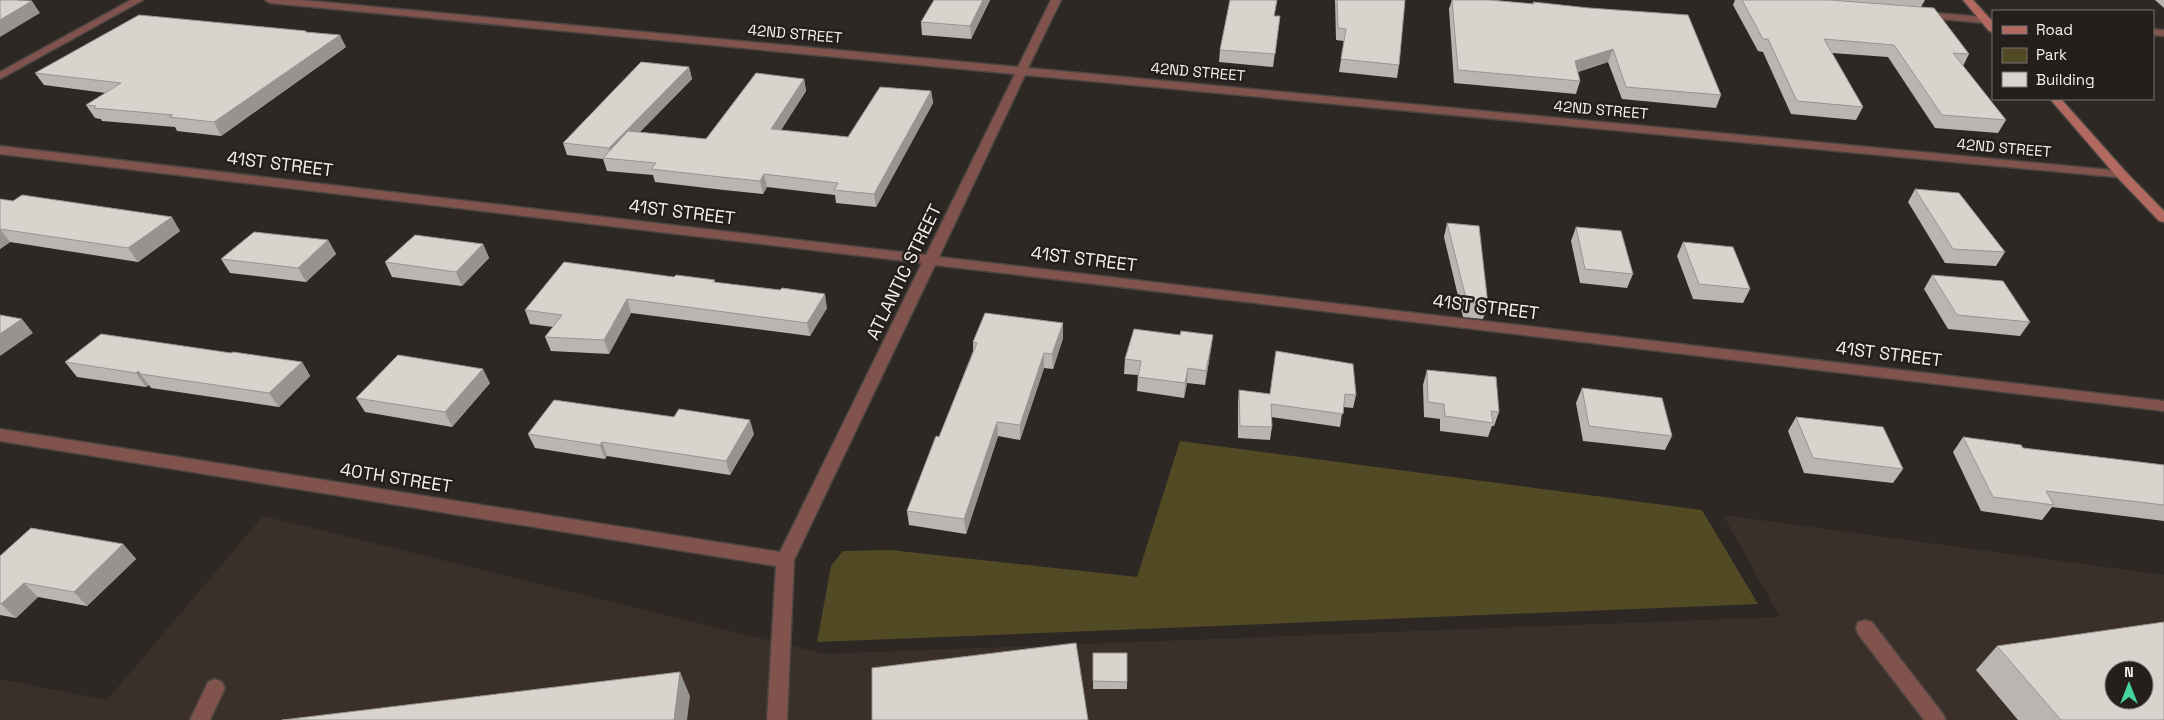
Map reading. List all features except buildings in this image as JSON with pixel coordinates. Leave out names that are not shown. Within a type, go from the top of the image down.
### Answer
[{"type":"main road","points":[[1968,0],[1992,28]]},
{"type":"main road","points":[[2056,100],[2122,175],[2164,218]]},
{"type":"street","points":[[0,76],[138,0]]},
{"type":"street","name":"42ND STREET","points":[[270,0],[2122,175]]},
{"type":"street","name":"ATLANTIC STREET","points":[[785,560],[1056,0]]},
{"type":"street","points":[[1907,14],[1985,20]]},
{"type":"street","name":"41ST STREET","points":[[0,150],[2164,406]]},
{"type":"street","name":"40TH STREET","points":[[0,435],[785,560]]},
{"type":"street","points":[[776,720],[785,560]]},
{"type":"street","points":[[1865,628],[1936,720]]},
{"type":"street","points":[[200,720],[215,688]]},
{"type":"shaded area","points":[[1723,515],[2164,575],[2164,720],[0,720],[0,679],[107,700],[263,516],[824,654],[1780,617]]},
{"type":"green space","points":[[1180,441],[1702,510],[1758,604],[817,642],[831,566],[843,551],[890,550],[1137,577]]}]
